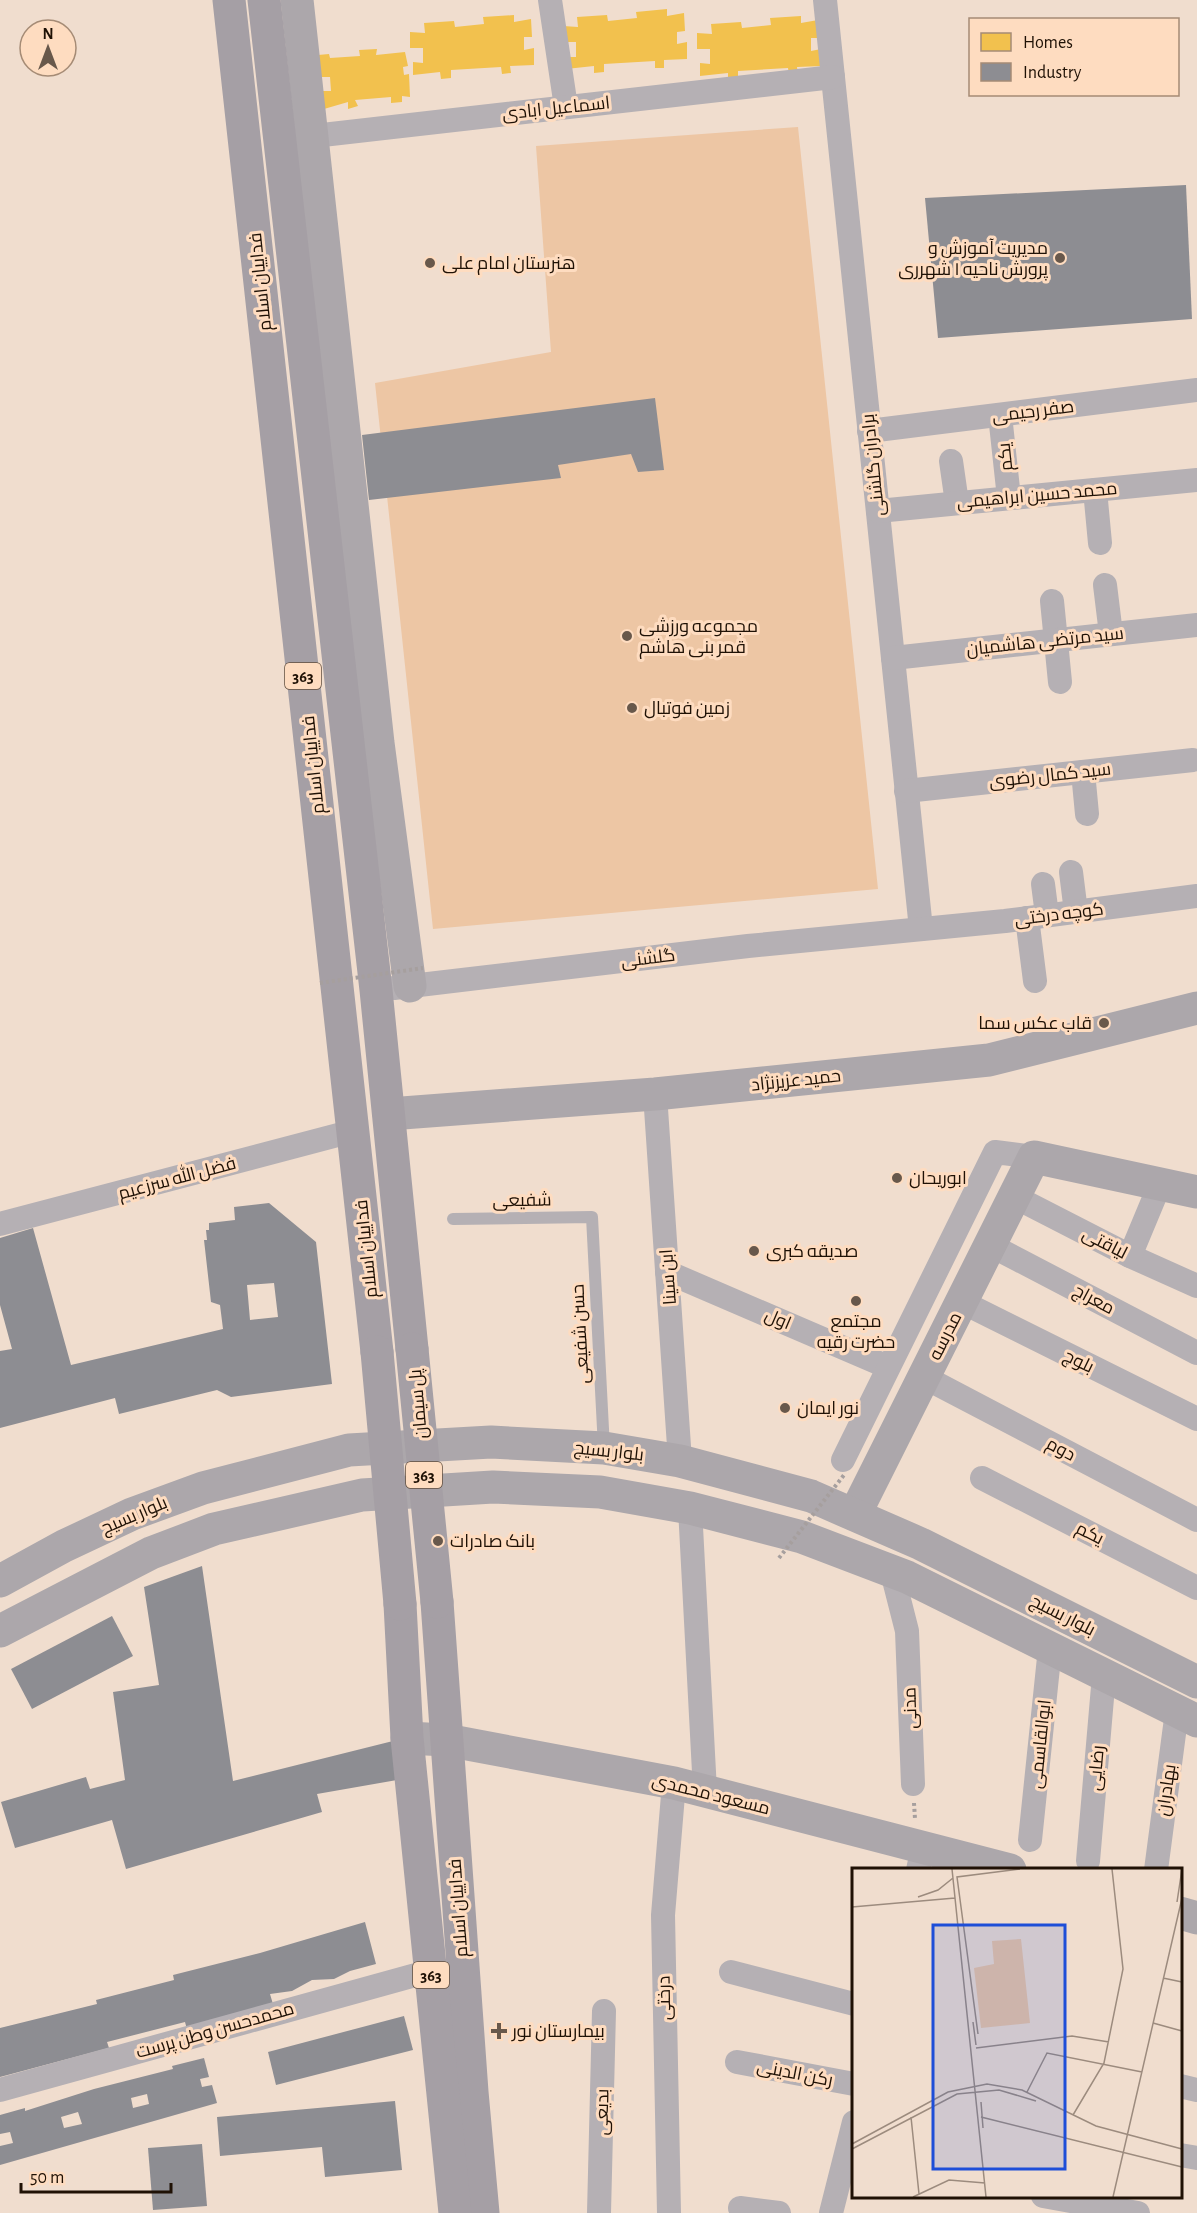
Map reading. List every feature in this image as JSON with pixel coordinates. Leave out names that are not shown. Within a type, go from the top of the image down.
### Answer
[{"type":"main road","name":"فداییان اسلام","points":[[230,0],[377,1352]]},
{"type":"main road","name":"فداییان اسلام","points":[[264,0],[376,990],[412,1349]]},
{"type":"main road","name":"پل سیمان","points":[[412,1349],[436,1602]]},
{"type":"main road","name":"پل سیمان","points":[[377,1352],[400,1604]]},
{"type":"main road","name":"فداییان اسلام","points":[[436,1602],[471,2092],[483,2213]]},
{"type":"main road","name":"فداییان اسلام","points":[[400,1604],[407,1738],[455,2213]]},
{"type":"street","points":[[297,0],[378,743],[416,977]]},
{"type":"street","points":[[550,0],[566,107]]},
{"type":"street","name":"برادران گلشنی","points":[[825,0],[921,929]]},
{"type":"street","name":"اسماعیل ابادی","points":[[279,140],[833,77]]},
{"type":"street","name":"صفر رحیمی","points":[[869,431],[1197,390]]},
{"type":"street","name":"یکم","points":[[1000,415],[1010,498]]},
{"type":"street","points":[[951,461],[957,503]]},
{"type":"street","name":"محمد حسین ابراهیمی","points":[[878,511],[1197,480]]},
{"type":"street","points":[[1095,490],[1100,543]]},
{"type":"street","points":[[1105,585],[1111,634]]},
{"type":"street","points":[[1052,601],[1060,682]]},
{"type":"street","name":"سید مرتضی هاشمیان","points":[[893,658],[1197,625]]},
{"type":"street","name":"سید کمال رضوی","points":[[906,791],[1193,760]]},
{"type":"street","points":[[1083,772],[1087,814]]},
{"type":"street","points":[[1071,872],[1076,912]]},
{"type":"street","points":[[1035,981],[1037,916],[1043,884]]},
{"type":"street","name":"کوچه درختی","points":[[921,929],[1197,896]]},
{"type":"street","name":"گلشنی","points":[[376,990],[416,977],[921,929]]},
{"type":"street","name":"حمید عزیزنژاد","points":[[389,1114],[655,1094],[988,1060],[1197,1008]]},
{"type":"street","name":"ابن سینا","points":[[655,1094],[680,1461]]},
{"type":"street","name":"فضل الله سرزعیم","points":[[0,1224],[353,1131]]},
{"type":"street","points":[[843,1467],[888,1367],[994,1152],[1034,1157],[1197,1192]]},
{"type":"street","name":"مدرسه","points":[[855,1514],[1034,1157]]},
{"type":"street","points":[[1130,1256],[1160,1184]]},
{"type":"street","name":"لیاقتی","points":[[1015,1197],[1130,1256],[1197,1286]]},
{"type":"street","name":"معراج","points":[[990,1245],[1197,1353]]},
{"type":"street","name":"اول","points":[[667,1272],[888,1367]]},
{"type":"street","name":"بلوچ","points":[[962,1302],[1197,1419]]},
{"type":"street","name":"دوم","points":[[924,1377],[1197,1520]]},
{"type":"street","name":"بلوار بسیج","points":[[0,1581],[64,1546],[132,1514],[203,1488],[350,1450],[491,1442],[604,1448],[680,1461],[811,1496],[921,1544],[1197,1682]]},
{"type":"street","name":"یکم","points":[[982,1478],[1197,1588]]},
{"type":"street","name":"بلوار بسیج","points":[[0,1631],[151,1553],[214,1529],[362,1496],[494,1487],[600,1491],[690,1508],[802,1537],[907,1577],[1187,1716]]},
{"type":"street","points":[[690,1508],[690,1787]]},
{"type":"street","name":"مدنی","points":[[892,1572],[907,1631],[913,1784]]},
{"type":"street","name":"ابوالقاسمی","points":[[1029,1840],[1050,1648]]},
{"type":"street","name":"رضایی","points":[[1088,1861],[1104,1675]]},
{"type":"street","name":"بهادران","points":[[1156,1868],[1187,1716]]},
{"type":"street","name":"مسعود محمدی","points":[[407,1738],[446,1740],[690,1787],[919,1854],[1004,1868]]},
{"type":"street","name":"درختی","points":[[669,2213],[663,1915],[690,1787]]},
{"type":"street","points":[[1182,1914],[1197,1918]]},
{"type":"street","name":"محمدحسن وطن پرست","points":[[0,2090],[430,1971]]},
{"type":"street","points":[[731,1972],[852,2003]]},
{"type":"street","name":"بدیعی","points":[[599,2213],[604,2011]]},
{"type":"street","name":"رکن الدینی","points":[[736,2062],[852,2084]]},
{"type":"street","points":[[1182,2086],[1197,2090]]},
{"type":"street","points":[[831,2213],[848,2162],[852,2135]]},
{"type":"street","points":[[1182,2155],[1197,2158]]},
{"type":"street","points":[[1054,2198],[1138,2213]]},
{"type":"street","points":[[740,2208],[779,2213]]},
{"type":"lane","name":"شفیعی","points":[[453,1220],[592,1217]]},
{"type":"lane","name":"حسن شفیعی","points":[[592,1217],[604,1448]]},
{"type":"path","points":[[320,983],[416,977]]},
{"type":"path","points":[[779,1558],[843,1467]]},
{"type":"path","points":[[913,1784],[919,1854]]},
{"type":"shaded area","name":"مجموعه ورزشی قمر بنی هاشم","points":[[798,127],[878,889],[433,929],[375,383],[551,352],[536,146]]},
{"type":"building: Homes","points":[[667,9],[667,16],[684,13],[685,31],[677,32],[677,44],[687,42],[687,59],[664,60],[664,68],[655,68],[655,61],[604,64],[604,72],[594,73],[594,66],[566,69],[566,57],[576,57],[576,42],[563,42],[563,26],[578,27],[577,17],[607,15],[608,21],[637,18],[636,12]]},
{"type":"building: Homes","points":[[514,15],[514,22],[531,19],[532,37],[524,37],[524,50],[534,48],[534,65],[510,66],[511,73],[502,74],[501,67],[451,70],[451,78],[441,79],[440,72],[413,75],[413,62],[423,63],[423,48],[410,48],[410,32],[425,33],[424,23],[454,21],[455,27],[484,24],[483,17]]},
{"type":"building: Homes","points":[[801,16],[801,23],[818,20],[819,38],[811,38],[811,51],[821,49],[821,66],[797,67],[798,75],[789,75],[788,68],[738,71],[738,79],[728,80],[728,73],[700,76],[700,63],[710,64],[710,49],[697,49],[697,33],[712,34],[711,24],[741,22],[742,28],[771,25],[770,18]]},
{"type":"building: Homes","points":[[377,49],[376,55],[405,52],[408,66],[403,67],[404,75],[409,74],[410,97],[402,96],[402,102],[391,103],[391,97],[355,100],[358,106],[348,109],[348,102],[324,109],[322,91],[331,91],[330,77],[320,77],[318,55],[329,54],[330,58],[360,56],[359,50]]},
{"type":"building: Industry","name":"مدیریت آموزش و پرورش ناحیه ۱ شهرری","points":[[1186,185],[1192,319],[938,338],[925,198]]},
{"type":"building: Industry","points":[[655,398],[664,470],[638,472],[631,454],[558,465],[561,478],[369,500],[362,435]]},
{"type":"building: Industry","points":[[269,1203],[316,1242],[332,1384],[231,1397],[217,1390],[119,1414],[115,1398],[0,1428],[0,1351],[12,1349],[0,1305],[0,1238],[33,1228],[71,1365],[223,1329],[220,1305],[211,1302],[204,1240],[207,1240],[206,1230],[209,1230],[209,1223],[235,1220],[234,1207]],"holes":[[[274,1283],[278,1317],[250,1320],[247,1285]]]},
{"type":"building: Industry","points":[[202,1566],[233,1781],[393,1741],[397,1780],[317,1794],[322,1812],[126,1869],[112,1820],[15,1848],[1,1802],[86,1777],[90,1789],[125,1780],[113,1692],[159,1685],[144,1587]]},
{"type":"building: Industry","points":[[112,1616],[133,1656],[32,1709],[11,1669]]},
{"type":"building: Industry","points":[[365,1922],[376,1964],[350,1971],[334,1979],[312,1980],[292,1991],[270,1994],[275,2011],[188,2033],[185,2022],[107,2042],[109,2048],[0,2077],[0,2028],[97,2004],[96,2000],[174,1980],[173,1975],[260,1953]]},
{"type":"building: Industry","points":[[404,2016],[413,2050],[276,2085],[268,2052]]},
{"type":"building: Industry","points":[[204,2058],[209,2077],[200,2079],[202,2087],[212,2085],[217,2103],[0,2165],[0,2146],[13,2143],[10,2132],[0,2134],[0,2115],[25,2108],[25,2111],[94,2089],[173,2069],[172,2066]],"holes":[[[147,2094],[149,2104],[133,2108],[131,2098]],[[78,2112],[82,2124],[64,2128],[61,2117]]]},
{"type":"building: Industry","points":[[395,2101],[402,2170],[325,2177],[322,2147],[220,2156],[217,2117]]},
{"type":"building: Industry","points":[[202,2144],[207,2206],[153,2210],[148,2148]]},
{"type":"place","name":"مدیریت آموزش و پرورش ناحیه ۱ شهرری","points":[[1060,258]]},
{"type":"place","name":"هنرستان امام علی","points":[[430,263]]},
{"type":"place","name":"مجموعه ورزشی قمر بنی هاشم","points":[[627,636]]},
{"type":"place","name":"زمین فوتبال","points":[[632,708]]},
{"type":"place","name":"قاب عکس سما","points":[[1104,1023]]},
{"type":"place","name":"ابوریحان","points":[[897,1178]]},
{"type":"place","name":"صدیقه کبری","points":[[754,1251]]},
{"type":"place","name":"مجتمع حضرت رقیه","points":[[856,1301]]},
{"type":"place","name":"نور ایمان","points":[[785,1408]]},
{"type":"place","name":"بانک صادرات","points":[[438,1541]]},
{"type":"place","name":"بیمارستان نور","points":[[499,2031]]}]
